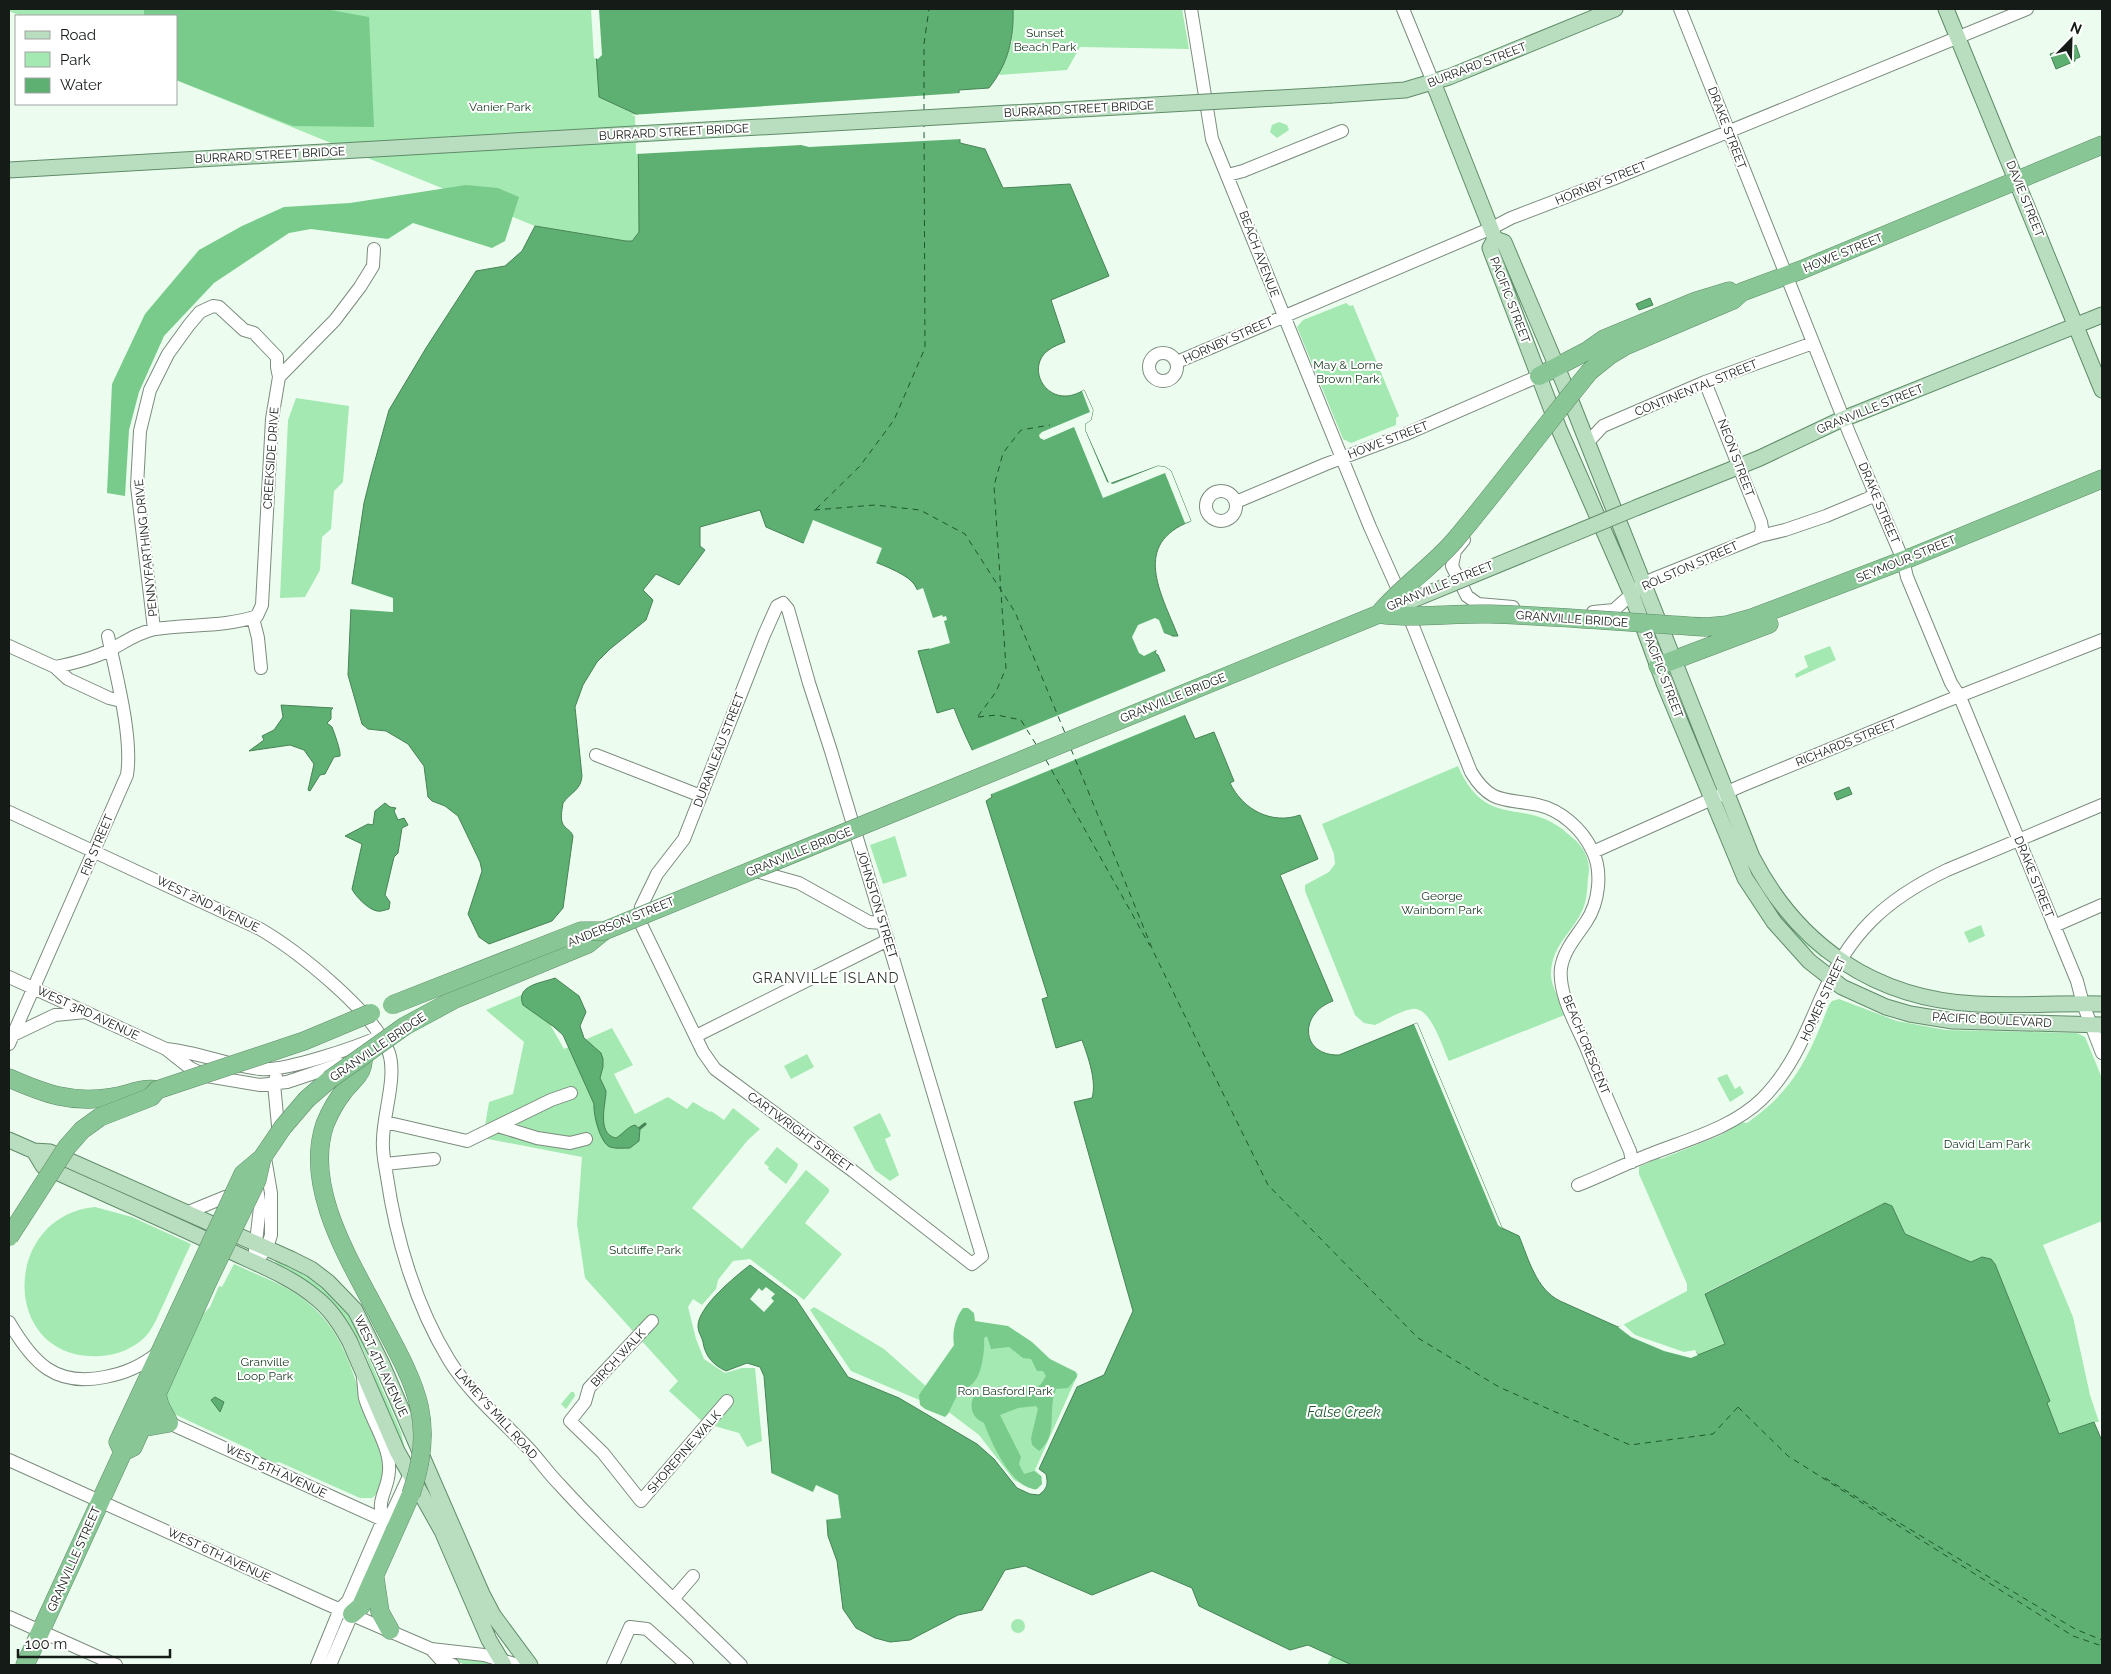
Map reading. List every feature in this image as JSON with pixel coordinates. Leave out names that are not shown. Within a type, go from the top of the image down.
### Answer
[{"type":"highway","name":"HOWE STREET","points":[[1590,371],[1610,355],[1626,346],[1733,300],[1742,292],[1786,276],[2102,145]]},
{"type":"highway","points":[[1539,376],[1587,351],[1604,339],[1696,301],[1729,291],[1742,292]]},
{"type":"highway","name":"GRANVILLE BRIDGE","points":[[202,1278],[257,1180],[261,1160],[283,1127],[307,1098],[364,1050],[455,999],[588,944],[604,931],[1379,614],[1394,596],[1423,572],[1454,541],[1590,371]]},
{"type":"highway","name":"SEYMOUR STREET","points":[[1706,627],[1727,625],[1752,618],[1865,576],[2102,479]]},
{"type":"highway","points":[[1666,663],[1856,591],[1865,576]]},
{"type":"highway","name":"GRANVILLE BRIDGE","points":[[1379,614],[1405,617],[1445,613],[1497,614],[1706,627]]},
{"type":"highway","points":[[9,1078],[46,1093],[80,1100],[124,1096],[149,1088],[157,1090],[304,1041],[581,931],[604,931]]},
{"type":"highway","points":[[347,1608],[362,1606],[412,1494],[420,1468],[424,1440],[420,1407],[414,1387],[333,1224],[322,1191],[319,1174],[318,1156],[331,1110],[362,1068],[364,1050]]},
{"type":"highway","points":[[9,1237],[67,1147],[82,1130],[100,1117],[152,1098],[157,1090]]},
{"type":"highway","name":"GRANVILLE STREET","points":[[123,1452],[118,1442],[160,1352],[202,1278]]},
{"type":"highway","name":"GRANVILLE STREET","points":[[25,1665],[123,1452],[133,1448],[157,1394],[202,1278]]},
{"type":"highway","points":[[141,1428],[169,1423],[160,1406],[157,1394]]},
{"type":"highway","points":[[376,1574],[378,1604],[390,1630]]},
{"type":"main road","name":"BURRARD STREET","points":[[1332,95],[1406,90],[1433,82],[1458,74],[1587,14],[1615,9]]},
{"type":"main road","name":"DAVIE STREET","points":[[1946,9],[2102,390]]},
{"type":"main road","name":"PACIFIC STREET","points":[[1433,82],[1493,233],[1504,242],[1557,366],[1644,583],[1666,663]]},
{"type":"main road","name":"BURRARD STREET BRIDGE","points":[[12,170],[1332,95]]},
{"type":"main road","name":"PACIFIC STREET","points":[[1493,233],[1490,248],[1559,429],[1598,521],[1666,663],[1719,797],[1745,878],[1774,922],[1794,946],[1831,978]]},
{"type":"main road","name":"GRANVILLE STREET","points":[[1638,507],[1738,467],[1844,419],[2102,315]]},
{"type":"main road","name":"GRANVILLE BRIDGE","points":[[1379,614],[1638,507]]},
{"type":"main road","name":"PACIFIC STREET","points":[[1719,797],[1772,892],[1808,935],[1840,961]]},
{"type":"main road","name":"PACIFIC BOULEVARD","points":[[1840,961],[1852,970],[1884,984],[1928,998],[1975,1004],[2102,1004]]},
{"type":"main road","name":"PACIFIC BOULEVARD","points":[[1831,978],[1851,992],[1886,1007],[1932,1018],[1953,1021],[2097,1025]]},
{"type":"main road","name":"WEST 4TH AVENUE","points":[[9,1140],[34,1151],[50,1152],[311,1269],[328,1282],[355,1310],[382,1362],[482,1594],[493,1615],[530,1665]]},
{"type":"main road","name":"WEST 4TH AVENUE","points":[[34,1151],[43,1166],[255,1263],[299,1286],[329,1309],[340,1325],[362,1370],[410,1475],[442,1530],[489,1640],[502,1662]]},
{"type":"street","name":"BEACH AVENUE","points":[[1191,9],[1212,139],[1283,316],[1403,601]]},
{"type":"street","name":"PACIFIC STREET","points":[[1404,9],[1433,82]]},
{"type":"street","name":"DRAKE STREET","points":[[1680,9],[1813,343],[1903,560],[1908,580],[1951,683],[1960,697],[2077,981],[2083,1004],[2097,1025],[2102,1053]]},
{"type":"street","name":"HORNBY STREET","points":[[1177,362],[1283,316],[1493,233],[1512,218],[1613,180],[2027,9]]},
{"type":"street","points":[[1228,175],[1342,131]]},
{"type":"street","points":[[299,356],[289,353],[277,357],[276,367],[279,377],[335,320],[360,287],[374,266],[374,249]]},
{"type":"street","name":"PENNYFARTHING DRIVE","points":[[154,630],[137,486],[140,431],[150,390],[168,354],[200,312],[208,307],[219,307],[244,330],[254,333],[277,357]]},
{"type":"street","name":"CONTINENTAL STREET","points":[[1588,445],[1589,441],[1603,426],[1705,382],[1813,343]]},
{"type":"street","name":"HOWE STREET","points":[[1236,502],[1414,430],[1539,376]]},
{"type":"street","name":"CREEKSIDE DRIVE","points":[[261,668],[257,614],[272,419],[279,377]]},
{"type":"street","name":"NEON STREET","points":[[1705,382],[1761,522],[1760,536]]},
{"type":"street","points":[[1457,579],[1452,566],[1455,551],[1542,438],[1559,429]]},
{"type":"street","name":"ROLSTON STREET","points":[[1457,579],[1468,599],[1478,604],[1602,612],[1614,610],[1644,583],[1760,536],[1785,530],[1826,516],[1870,498],[1874,493]]},
{"type":"street","name":"GRANVILLE STREET","points":[[1282,650],[1598,521]]},
{"type":"street","name":"BEACH CRESCENT","points":[[1403,601],[1471,772],[1480,787],[1500,799],[1536,805],[1554,811],[1579,830],[1593,852],[1598,876],[1595,903],[1587,921],[1568,947],[1562,968],[1561,980],[1570,1009],[1630,1151],[1632,1162]]},
{"type":"street","name":"DURANLEAU STREET","points":[[634,917],[657,874],[684,840],[768,627],[778,606],[783,603]]},
{"type":"street","name":"JOHNSTON STREET","points":[[783,603],[788,609],[967,1207]]},
{"type":"street","points":[[56,667],[86,661],[110,650],[128,638],[154,630],[257,614]]},
{"type":"street","name":"FIR STREET","points":[[11,1040],[127,775],[129,755],[121,701],[108,636]]},
{"type":"street","name":"RICHARDS STREET","points":[[1593,852],[1719,797],[2102,640]]},
{"type":"street","points":[[9,646],[56,667],[68,678],[109,698],[121,701]]},
{"type":"street","points":[[596,755],[701,796]]},
{"type":"street","name":"HOMER STREET","points":[[1578,1185],[1720,1127],[1753,1107],[1778,1080],[1793,1060],[1840,961],[1850,945],[1884,907],[1904,893],[1947,870],[2102,805]]},
{"type":"street","name":"WEST 2ND AVENUE","points":[[9,812],[260,929],[290,947],[360,1010],[381,1036]]},
{"type":"street","name":"ANDERSON STREET","points":[[186,1213],[230,1195],[342,1064],[381,1036],[418,1012],[562,946],[725,882],[750,869],[799,883],[869,922],[882,923]]},
{"type":"street","points":[[2054,926],[2097,907]]},
{"type":"street","name":"CARTWRIGHT STREET","points":[[634,917],[703,1052],[715,1069],[853,1171],[972,1264],[982,1256],[967,1207]]},
{"type":"street","points":[[696,1036],[888,940]]},
{"type":"street","name":"WEST 3RD AVENUE","points":[[9,976],[166,1049],[190,1068],[207,1076],[260,1086],[287,1082],[342,1064]]},
{"type":"street","points":[[11,1040],[55,1014],[86,1012]]},
{"type":"street","name":"LAMEY'S MILL ROAD","points":[[381,1036],[390,1055],[391,1073],[382,1140],[389,1196],[407,1265],[431,1325],[450,1362],[463,1380],[560,1486],[741,1665]]},
{"type":"street","name":"WEST 3RD AVENUE","points":[[166,1049],[183,1051],[258,1069],[282,1068]]},
{"type":"street","name":"ANDERSON STREET","points":[[282,1068],[364,1050]]},
{"type":"street","points":[[279,1136],[274,1084],[282,1068]]},
{"type":"street","points":[[385,1122],[466,1141],[551,1100],[571,1093]]},
{"type":"street","points":[[498,1126],[537,1138],[570,1143],[586,1139]]},
{"type":"street","points":[[385,1164],[434,1159]]},
{"type":"street","points":[[255,1263],[261,1246],[271,1235],[271,1194],[264,1163],[261,1160]]},
{"type":"street","name":"BIRCH WALK","points":[[641,1501],[603,1453],[570,1421],[585,1402],[590,1388],[652,1321]]},
{"type":"street","points":[[9,1322],[28,1351],[41,1364],[54,1373],[70,1380],[90,1380],[129,1371],[141,1366],[160,1352]]},
{"type":"street","points":[[330,1665],[347,1608],[382,1520],[379,1508],[389,1471],[383,1443],[365,1397],[362,1370]]},
{"type":"street","name":"SHOREPINE WALK","points":[[641,1501],[727,1401]]},
{"type":"street","name":"WEST 5TH AVENUE","points":[[169,1423],[382,1520]]},
{"type":"street","points":[[382,1520],[391,1515],[421,1454]]},
{"type":"street","name":"WEST 6TH AVENUE","points":[[9,1460],[347,1608],[431,1648],[518,1665]]},
{"type":"street","points":[[674,1598],[693,1576]]},
{"type":"street","points":[[317,1665],[347,1608]]},
{"type":"street","points":[[9,1617],[116,1665]]},
{"type":"street","points":[[613,1665],[630,1627],[647,1629],[687,1665]]},
{"type":"street","name":"WEST 6TH AVENUE","points":[[431,1648],[441,1660],[453,1665]]},
{"type":"green space","name":"Vanier Park","points":[[9,9],[593,9],[638,115],[639,232],[631,241],[626,241],[535,226],[178,81],[178,15],[19,15],[9,11]]},
{"type":"green space","name":"Sunset Beach Park","points":[[1013,9],[1182,9],[1189,49],[1080,47],[1067,70],[999,75],[1012,42]]},
{"type":"green space","points":[[1279,122],[1287,125],[1289,130],[1277,138],[1270,132],[1272,125]]},
{"type":"green space","name":"May & Lorne Brown Park","points":[[1346,303],[1350,306],[1353,305],[1399,416],[1396,418],[1396,425],[1351,443],[1343,439],[1297,327],[1303,320]]},
{"type":"green space","points":[[296,398],[349,406],[343,482],[334,491],[331,529],[322,537],[320,570],[305,597],[280,598],[288,420]]},
{"type":"green space","points":[[1830,646],[1836,660],[1796,678],[1795,674],[1808,667],[1804,656]]},
{"type":"green space","name":"George Wainborn Park","points":[[1458,766],[1469,787],[1494,807],[1537,816],[1568,834],[1583,850],[1589,866],[1589,872],[1584,906],[1557,950],[1552,966],[1553,986],[1567,1014],[1449,1061],[1430,1020],[1419,1010],[1412,1009],[1403,1012],[1375,1025],[1364,1023],[1355,1015],[1305,891],[1305,885],[1329,872],[1335,864],[1334,854],[1322,824]]},
{"type":"green space","points":[[1728,817],[1764,891],[1773,905],[1822,955],[1821,957],[1802,941],[1761,897],[1726,819]]},
{"type":"green space","points":[[895,836],[907,876],[883,884],[870,845]]},
{"type":"green space","points":[[1981,925],[1985,936],[1969,943],[1964,932]]},
{"type":"green space","name":"Sutcliffe Park","points":[[531,991],[564,1049],[612,1028],[633,1065],[614,1074],[635,1114],[668,1097],[687,1109],[693,1102],[724,1120],[733,1108],[760,1129],[748,1140],[692,1208],[742,1249],[806,1170],[829,1189],[829,1192],[805,1223],[842,1254],[804,1300],[750,1259],[733,1261],[718,1280],[716,1289],[702,1305],[693,1299],[688,1307],[696,1339],[704,1359],[725,1373],[742,1368],[755,1368],[762,1441],[747,1447],[739,1433],[704,1423],[669,1391],[678,1381],[585,1278],[577,1224],[582,1157],[483,1138],[489,1102],[513,1094],[524,1042],[486,1010]]},
{"type":"green space","name":"David Lam Park","points":[[1839,999],[1897,1021],[1946,1030],[2077,1033],[2085,1037],[2102,1078],[2102,1221],[2043,1245],[2073,1317],[2090,1395],[2099,1422],[2094,1422],[2060,1435],[2046,1403],[2050,1401],[1995,1264],[1982,1257],[1971,1262],[1905,1234],[1892,1206],[1882,1204],[1705,1293],[1725,1344],[1714,1349],[1696,1355],[1678,1353],[1646,1341],[1621,1326],[1687,1291],[1687,1284],[1639,1174],[1639,1167],[1721,1135],[1741,1122],[1747,1123],[1763,1110],[1789,1085],[1814,1041],[1829,1005],[1832,1001]]},
{"type":"green space","points":[[807,1054],[814,1067],[791,1079],[784,1066]]},
{"type":"green space","points":[[1727,1074],[1735,1089],[1740,1086],[1744,1093],[1730,1102],[1717,1078]]},
{"type":"green space","points":[[880,1113],[891,1136],[885,1139],[899,1175],[890,1181],[875,1170],[853,1127]]},
{"type":"green space","points":[[777,1147],[798,1164],[786,1184],[768,1169],[769,1167],[764,1163]]},
{"type":"green space","points":[[95,1207],[132,1217],[191,1244],[156,1320],[146,1336],[137,1344],[125,1350],[101,1356],[68,1352],[44,1337],[30,1314],[24,1288],[29,1260],[42,1235],[64,1216]]},
{"type":"green space","points":[[273,1259],[316,1281],[345,1309],[357,1331],[401,1432],[405,1449],[388,1414],[358,1339],[348,1322],[335,1306],[316,1290],[279,1267]]},
{"type":"green space","name":"Granville Loop Park","points":[[234,1264],[278,1284],[302,1298],[314,1308],[332,1329],[349,1363],[382,1455],[383,1472],[381,1484],[372,1498],[360,1498],[279,1462],[272,1463],[264,1460],[253,1451],[170,1412],[165,1399],[166,1395],[203,1314],[210,1307],[219,1286],[222,1287]]},
{"type":"green space","name":"Ron Basford Park","points":[[814,1307],[884,1349],[928,1388],[985,1329],[1046,1361],[1078,1374],[1035,1470],[1042,1477],[1041,1485],[1035,1490],[1014,1480],[979,1435],[950,1413],[851,1371],[810,1310]]},
{"type":"green space","points":[[571,1392],[574,1392],[575,1396],[566,1409],[561,1404]]},
{"type":"green space","points":[[1018,1619],[1023,1621],[1025,1626],[1023,1631],[1018,1633],[1013,1631],[1011,1626],[1013,1621]]},
{"type":"green space","points":[[443,1654],[492,1661],[497,1665],[465,1665]]},
{"type":"green space","points":[[1332,1656],[1352,1665],[1327,1665]]},
{"type":"shaded area","points":[[144,9],[325,9],[369,17],[374,127],[293,126],[178,81],[178,15],[144,15]]},
{"type":"shaded area","points":[[466,185],[498,188],[519,197],[505,241],[492,248],[413,223],[388,239],[311,229],[289,233],[214,283],[164,336],[139,392],[129,430],[125,496],[107,493],[112,384],[145,314],[199,250],[242,226],[284,207],[350,203]]},
{"type":"shaded area","points":[[963,1308],[968,1308],[974,1313],[975,1321],[1008,1326],[1032,1342],[1050,1359],[1076,1372],[1077,1377],[1068,1388],[1056,1389],[1052,1405],[1049,1438],[1039,1451],[1032,1445],[1031,1438],[1038,1409],[1036,1406],[1018,1408],[1000,1415],[1021,1457],[1019,1464],[1024,1474],[1034,1471],[1041,1476],[1042,1484],[1037,1489],[1019,1482],[1011,1474],[997,1452],[984,1423],[972,1411],[975,1394],[1000,1394],[1012,1389],[1036,1388],[1041,1384],[1046,1376],[1043,1371],[1037,1371],[1031,1359],[1023,1358],[1009,1347],[991,1349],[987,1336],[984,1338],[983,1356],[978,1376],[970,1386],[960,1389],[948,1414],[945,1417],[920,1405],[919,1395],[954,1345],[955,1326]]},
{"type":"water","name":"False Creek","points":[[593,9],[1013,9],[1009,51],[996,79],[989,88],[959,90],[960,143],[985,149],[1003,188],[1070,184],[1109,276],[1051,300],[1065,342],[1044,354],[1038,368],[1039,375],[1046,388],[1058,395],[1066,396],[1084,390],[1093,410],[1091,420],[1085,424],[1085,430],[1109,484],[1158,466],[1165,467],[1171,471],[1191,521],[1173,531],[1161,543],[1156,556],[1159,587],[1178,636],[1164,633],[1155,653],[1158,655],[1195,739],[1214,732],[1234,781],[1230,783],[1242,801],[1259,813],[1269,816],[1289,818],[1300,815],[1318,859],[1280,875],[1333,1001],[1322,1007],[1309,1024],[1311,1042],[1317,1049],[1326,1054],[1339,1055],[1417,1023],[1502,1228],[1519,1236],[1534,1273],[1545,1289],[1560,1301],[1618,1327],[1621,1326],[1634,1336],[1683,1354],[1696,1352],[1698,1355],[1725,1344],[1705,1294],[1885,1203],[1892,1206],[1905,1234],[1971,1262],[1982,1257],[1991,1259],[1995,1264],[2050,1401],[2047,1403],[2059,1434],[2094,1422],[2102,1441],[2102,1665],[1352,1665],[1308,1645],[1290,1650],[1199,1606],[1192,1588],[1152,1571],[1092,1595],[1025,1566],[1005,1570],[982,1610],[958,1615],[910,1640],[890,1642],[875,1638],[856,1628],[843,1609],[837,1561],[828,1536],[826,1509],[816,1498],[776,1480],[772,1473],[764,1376],[760,1367],[747,1363],[726,1371],[717,1366],[706,1352],[698,1327],[699,1319],[710,1301],[750,1265],[796,1299],[848,1377],[899,1398],[977,1444],[994,1459],[1017,1488],[1030,1494],[1039,1495],[1046,1488],[1047,1483],[1046,1474],[1039,1469],[1077,1387],[1104,1375],[1133,1311],[1074,1102],[1092,1098],[1093,1077],[1089,1061],[1082,1040],[1056,1048],[1042,999],[1048,997],[986,801],[992,797],[954,708],[937,713],[918,651],[929,649],[931,644],[918,590],[907,578],[883,565],[814,542],[803,543],[766,527],[760,510],[700,527],[700,546],[705,550],[679,585],[656,574],[643,590],[653,600],[646,620],[597,662],[583,685],[575,707],[582,776],[580,785],[563,803],[562,809],[563,825],[573,836],[563,908],[552,921],[489,944],[479,937],[468,914],[482,871],[480,862],[458,816],[428,797],[424,766],[408,744],[386,731],[368,729],[362,724],[348,675],[352,583],[364,503],[389,410],[426,348],[476,271],[505,266],[522,251],[535,226],[626,241],[632,241],[639,232],[638,115],[599,97]]},
{"type":"water","points":[[2076,45],[2080,57],[2056,69],[2050,54]]},
{"type":"water","points":[[1650,298],[1653,305],[1639,310],[1636,304]]},
{"type":"water","points":[[281,705],[333,708],[331,710],[331,719],[327,723],[332,727],[340,756],[334,757],[325,774],[320,775],[310,791],[308,790],[314,764],[304,750],[290,745],[249,751],[264,740],[262,736],[274,730],[283,717]]},
{"type":"water","points":[[1849,787],[1852,794],[1837,800],[1834,793]]},
{"type":"water","points":[[385,803],[390,807],[396,808],[394,811],[398,820],[404,818],[408,825],[402,828],[398,853],[394,857],[385,895],[390,902],[389,909],[378,911],[366,905],[352,889],[362,844],[345,836],[368,824],[373,825],[375,811]]},
{"type":"water","points":[[555,978],[579,996],[586,1012],[580,1026],[584,1038],[601,1053],[603,1059],[600,1078],[606,1091],[604,1125],[606,1131],[616,1138],[632,1126],[635,1125],[640,1129],[639,1141],[630,1148],[610,1147],[603,1140],[598,1128],[594,1104],[563,1035],[523,1005],[522,998],[526,989],[537,983]]},
{"type":"water","points":[[215,1397],[224,1402],[220,1412],[211,1400]]},
{"type":"pier","points":[[591,9],[599,9],[602,55],[598,59],[594,58]]},
{"type":"pier","points":[[961,93],[962,139],[636,154],[635,116],[631,115]]},
{"type":"pier","points":[[1084,390],[1093,410],[1091,420],[1085,424],[1085,430],[1107,482],[1113,484],[1158,466],[1165,467],[1171,471],[1191,521],[1185,523],[1165,473],[1103,498],[1074,427],[1044,440],[1040,438],[1039,435],[1042,432],[1090,412],[1082,391]]},
{"type":"pier","points":[[813,520],[882,548],[875,566],[813,544],[803,545]]},
{"type":"pier","points":[[349,583],[393,598],[393,612],[349,609]]},
{"type":"pier","points":[[923,588],[933,618],[942,615],[943,617],[946,616],[947,620],[944,621],[950,643],[929,649],[918,597],[915,591]]},
{"type":"pier","points":[[1155,618],[1159,620],[1164,633],[1172,636],[1171,639],[1165,636],[1158,651],[1156,650],[1144,656],[1139,653],[1132,637],[1138,625]]},
{"type":"pier","points":[[1168,670],[1187,714],[989,795],[971,751]]},
{"type":"pier","points":[[1417,1023],[1502,1228],[1498,1225],[1414,1024]]},
{"type":"pier","points":[[766,1287],[775,1294],[771,1298],[774,1301],[764,1312],[750,1299],[759,1288],[762,1291]]},
{"type":"pier","points":[[1623,1324],[1635,1335],[1684,1352],[1695,1350],[1698,1355],[1691,1358],[1664,1351],[1631,1337],[1618,1327]]},
{"type":"pier","points":[[769,1472],[813,1492],[816,1485],[838,1495],[841,1518],[824,1520],[824,1510],[815,1500],[775,1482]]},
{"type":"waterway","points":[[640,1128],[645,1124]]},
{"type":"ferry route","points":[[924,110],[924,44],[929,9]]},
{"type":"ferry route","points":[[816,509],[860,466],[894,420],[925,348],[924,124]]},
{"type":"ferry route","points":[[978,716],[996,692],[1006,668],[994,486],[1003,453],[1021,430],[1050,425]]},
{"type":"ferry route","points":[[814,510],[875,505],[920,510],[965,534],[1015,612],[1065,733]]},
{"type":"ferry route","points":[[978,717],[997,715],[1021,720],[1037,746]]},
{"type":"ferry route","points":[[1071,749],[1154,953],[1268,1185],[1418,1338],[1499,1387],[1630,1445],[1713,1434],[1738,1407]]},
{"type":"ferry route","points":[[1046,760],[1150,946]]},
{"type":"ferry route","points":[[1738,1407],[1788,1456],[2073,1636],[2102,1646]]},
{"type":"ferry route","points":[[1825,1478],[2075,1629],[2102,1640]]},
{"type":"district","name":"GRANVILLE ISLAND","points":[[826,978]]}]
